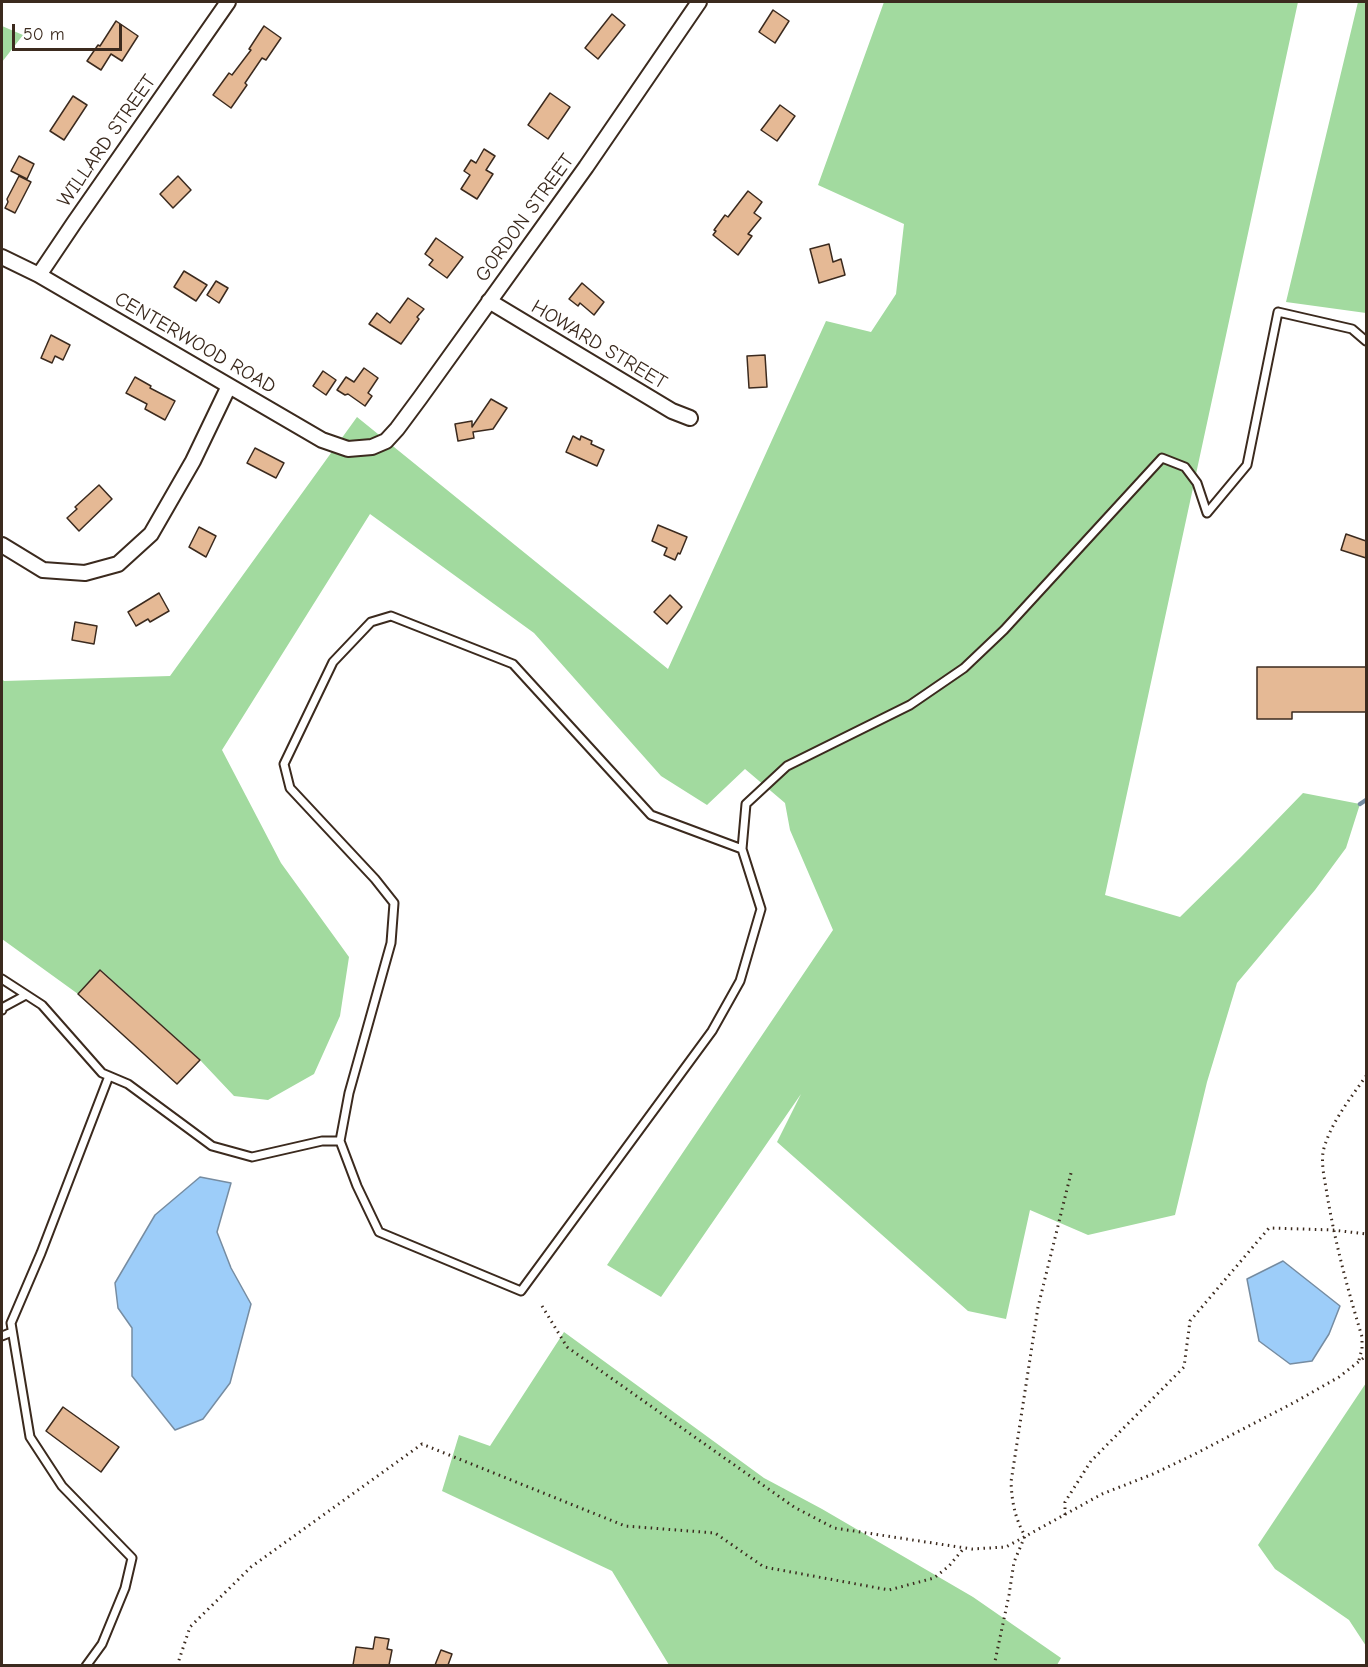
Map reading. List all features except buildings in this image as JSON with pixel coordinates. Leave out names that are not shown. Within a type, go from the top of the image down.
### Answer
[{"type":"street","name":"WILLARD STREET","points":[[39,275],[228,2]]},
{"type":"street","name":"GORDON STREET","points":[[372,447],[386,441],[397,429],[586,166],[699,2]]},
{"type":"street","name":"CENTERWOOD ROAD","points":[[2,257],[39,275],[322,440],[348,449],[372,447]]},
{"type":"street","name":"HOWARD STREET","points":[[489,301],[672,411],[690,418]]},
{"type":"street","points":[[2,545],[43,570],[85,573],[118,564],[151,534],[193,461],[229,386]]},
{"type":"lane","points":[[742,849],[651,816],[513,664],[391,616],[371,622],[333,662],[284,764],[290,788],[375,879],[394,903],[391,943],[349,1093],[340,1141],[357,1186],[379,1232],[521,1291],[712,1031],[740,981],[761,909],[742,849],[746,804],[788,766],[910,705],[964,668],[1004,630],[1162,458],[1185,467],[1197,483],[1207,513],[1247,465],[1278,312],[1352,329],[1366,341]]},
{"type":"lane","points":[[2,979],[42,1005],[102,1073],[128,1084],[212,1146],[252,1157],[322,1141],[340,1141]]},
{"type":"lane","points":[[2,1010],[26,995]]},
{"type":"lane","points":[[86,1665],[102,1644],[125,1588],[132,1558],[62,1486],[30,1437],[11,1323],[41,1253],[109,1076]]},
{"type":"lane","points":[[2,1336],[12,1332]]},
{"type":"path","points":[[1358,1363],[1362,1349],[1362,1337],[1333,1230],[1324,1171],[1324,1149],[1341,1111],[1366,1077]]},
{"type":"path","points":[[1025,1536],[1016,1520],[1011,1482],[1038,1307],[1071,1173]]},
{"type":"path","points":[[1065,1515],[1065,1502],[1091,1461],[1184,1367],[1190,1321],[1269,1228],[1333,1230],[1366,1234]]},
{"type":"path","points":[[542,1305],[567,1347],[794,1507],[834,1528],[972,1549],[1006,1547],[1102,1494],[1193,1455],[1339,1377],[1366,1356]]},
{"type":"path","points":[[177,1665],[190,1627],[251,1567],[422,1444],[625,1526],[715,1533],[764,1567],[889,1590],[934,1578],[949,1566],[964,1548]]},
{"type":"path","points":[[994,1665],[1014,1562],[1025,1536]]},
{"type":"green space","points":[[884,2],[1298,2],[1105,895],[1180,917],[1303,793],[1360,804],[1346,848],[1315,890],[1237,983],[1207,1082],[1175,1215],[1088,1235],[1030,1210],[1006,1319],[968,1311],[777,1142],[801,1094],[661,1297],[607,1265],[833,930],[790,830],[785,803],[745,769],[707,805],[661,776],[534,633],[370,514],[222,750],[281,863],[349,957],[340,1016],[314,1074],[268,1100],[234,1096],[200,1060],[101,970],[78,994],[2,939],[2,679],[4,681],[170,676],[357,417],[668,669],[826,321],[871,332],[896,294],[904,224],[818,185]]},
{"type":"green space","points":[[1358,2],[1366,2],[1366,313],[1286,302]]},
{"type":"green space","points":[[2,26],[23,35],[2,62]]},
{"type":"green space","points":[[564,1332],[764,1478],[973,1597],[1061,1658],[1057,1665],[669,1665],[612,1571],[442,1491],[459,1435],[490,1446]]},
{"type":"green space","points":[[1366,1383],[1366,1646],[1349,1620],[1275,1569],[1258,1545]]},
{"type":"water","points":[[200,1177],[231,1183],[217,1232],[231,1268],[251,1304],[230,1383],[203,1419],[175,1430],[132,1376],[132,1328],[118,1308],[115,1283],[155,1215]]},
{"type":"water","points":[[1283,1261],[1340,1306],[1329,1334],[1312,1361],[1290,1364],[1259,1341],[1247,1279]]},
{"type":"waterway","points":[[1360,804],[1366,800]]}]
